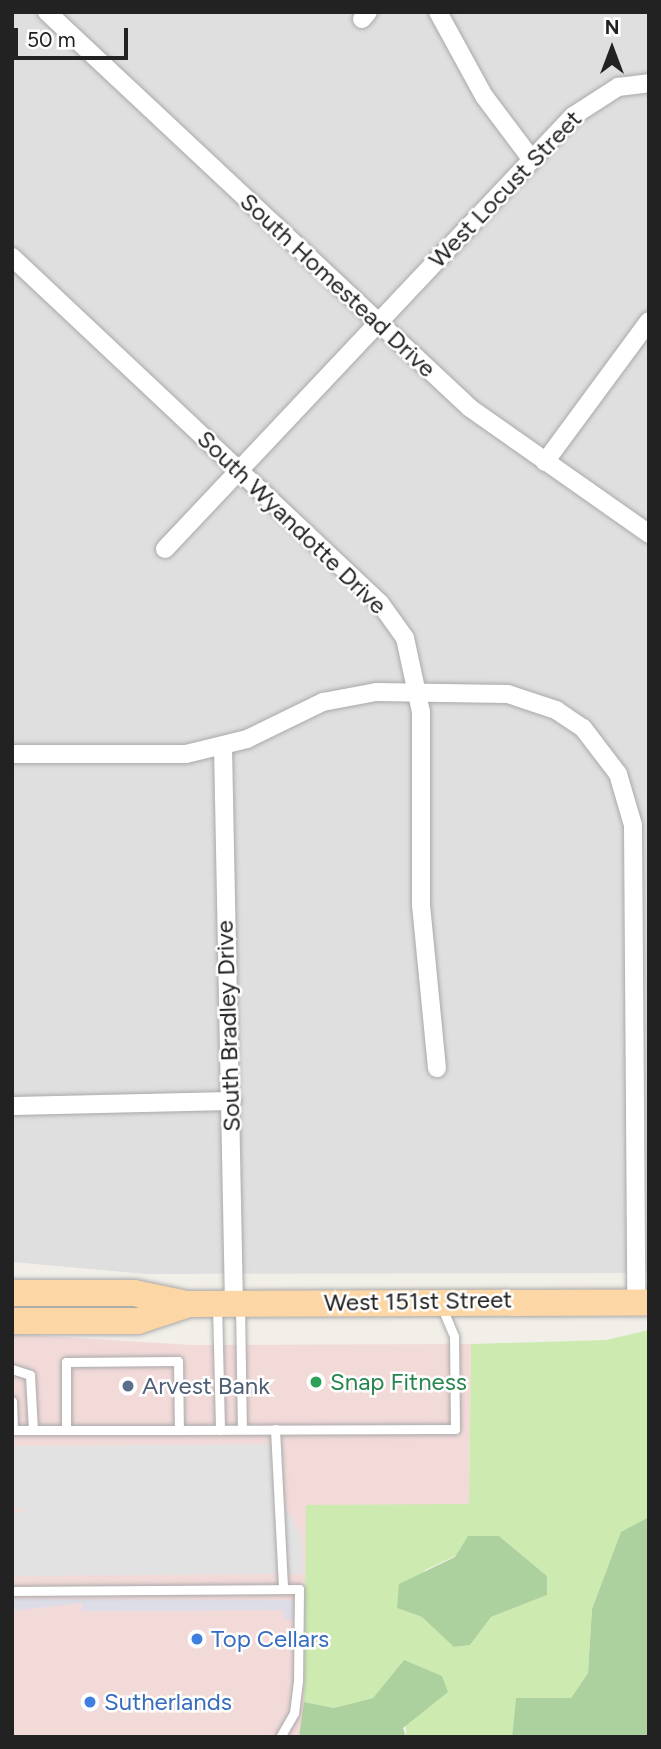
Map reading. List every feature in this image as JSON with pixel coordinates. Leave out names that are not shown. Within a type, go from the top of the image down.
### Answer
[{"type":"main road","name":"West 151st Street","points":[[12,1293],[134,1293],[187,1304],[437,1298],[642,1302]]},
{"type":"main road","name":"West 151st Street","points":[[12,1321],[138,1321],[187,1304]]},
{"type":"street","name":"South Homestead Drive","points":[[47,12],[470,408],[649,534]]},
{"type":"street","points":[[438,12],[484,96],[531,160]]},
{"type":"street","name":"West Locust Street","points":[[165,550],[531,160],[593,100],[618,87],[649,83]]},
{"type":"street","name":"South Wyandotte Drive","points":[[12,257],[392,618],[411,652],[418,692],[424,964],[437,1068]]},
{"type":"street","points":[[545,462],[649,321]]},
{"type":"street","points":[[12,754],[186,754],[223,747],[323,702],[418,692],[508,694],[556,710],[594,740],[626,793],[635,849],[642,1302]]},
{"type":"street","name":"South Bradley Drive","points":[[223,747],[223,972],[232,1101],[231,1304]]},
{"type":"street","points":[[12,1106],[232,1101]]},
{"type":"lane","points":[[12,1401],[13,1430],[455,1429],[454,1336],[437,1298]]},
{"type":"lane","points":[[231,1304],[243,1429]]},
{"type":"lane","points":[[220,1430],[231,1304]]},
{"type":"lane","points":[[66,1430],[66,1362],[178,1361],[179,1430]]},
{"type":"lane","points":[[12,1369],[30,1375],[33,1430]]},
{"type":"lane","points":[[275,1429],[283,1589]]},
{"type":"lane","points":[[12,1591],[299,1589],[299,1681],[294,1713],[280,1737]]},
{"type":"shaded area","points":[[12,12],[649,12],[649,1273],[146,1274],[12,1262]]},
{"type":"shaded area","points":[[12,1334],[193,1345],[471,1344],[469,1504],[307,1688],[299,1737],[12,1737]]},
{"type":"shaded area","points":[[284,1444],[284,1503],[302,1539],[303,1574],[12,1576],[12,1514],[27,1510],[12,1508],[12,1446]]},
{"type":"shaded area","points":[[12,1599],[294,1600],[294,1619],[284,1619],[283,1610],[82,1611],[82,1603],[12,1611]]},
{"type":"green space","points":[[649,1330],[649,1517],[621,1533],[592,1609],[588,1673],[571,1698],[516,1698],[512,1737],[406,1737],[404,1660],[373,1698],[334,1708],[304,1702],[306,1505],[469,1504],[471,1344],[606,1340]],"holes":[[[499,1536],[547,1576],[547,1595],[491,1617],[470,1645],[455,1647],[422,1617],[397,1608],[425,1570]]]},
{"type":"green space","points":[[649,1517],[649,1737],[512,1737],[516,1698],[571,1698],[588,1673],[592,1609],[621,1532]]},
{"type":"green space","points":[[468,1536],[499,1536],[547,1576],[547,1595],[491,1617],[470,1645],[454,1647],[422,1617],[397,1608],[399,1584],[455,1557]]},
{"type":"green space","points":[[404,1660],[442,1676],[448,1692],[403,1728],[406,1737],[299,1737],[304,1702],[334,1708],[373,1698]]},
{"type":"place","name":"Snap Fitness","points":[[316,1382]]},
{"type":"place","name":"Arvest Bank","points":[[128,1386]]},
{"type":"place","name":"Top Cellars","points":[[197,1639]]},
{"type":"place","name":"Sutherlands","points":[[90,1702]]}]
